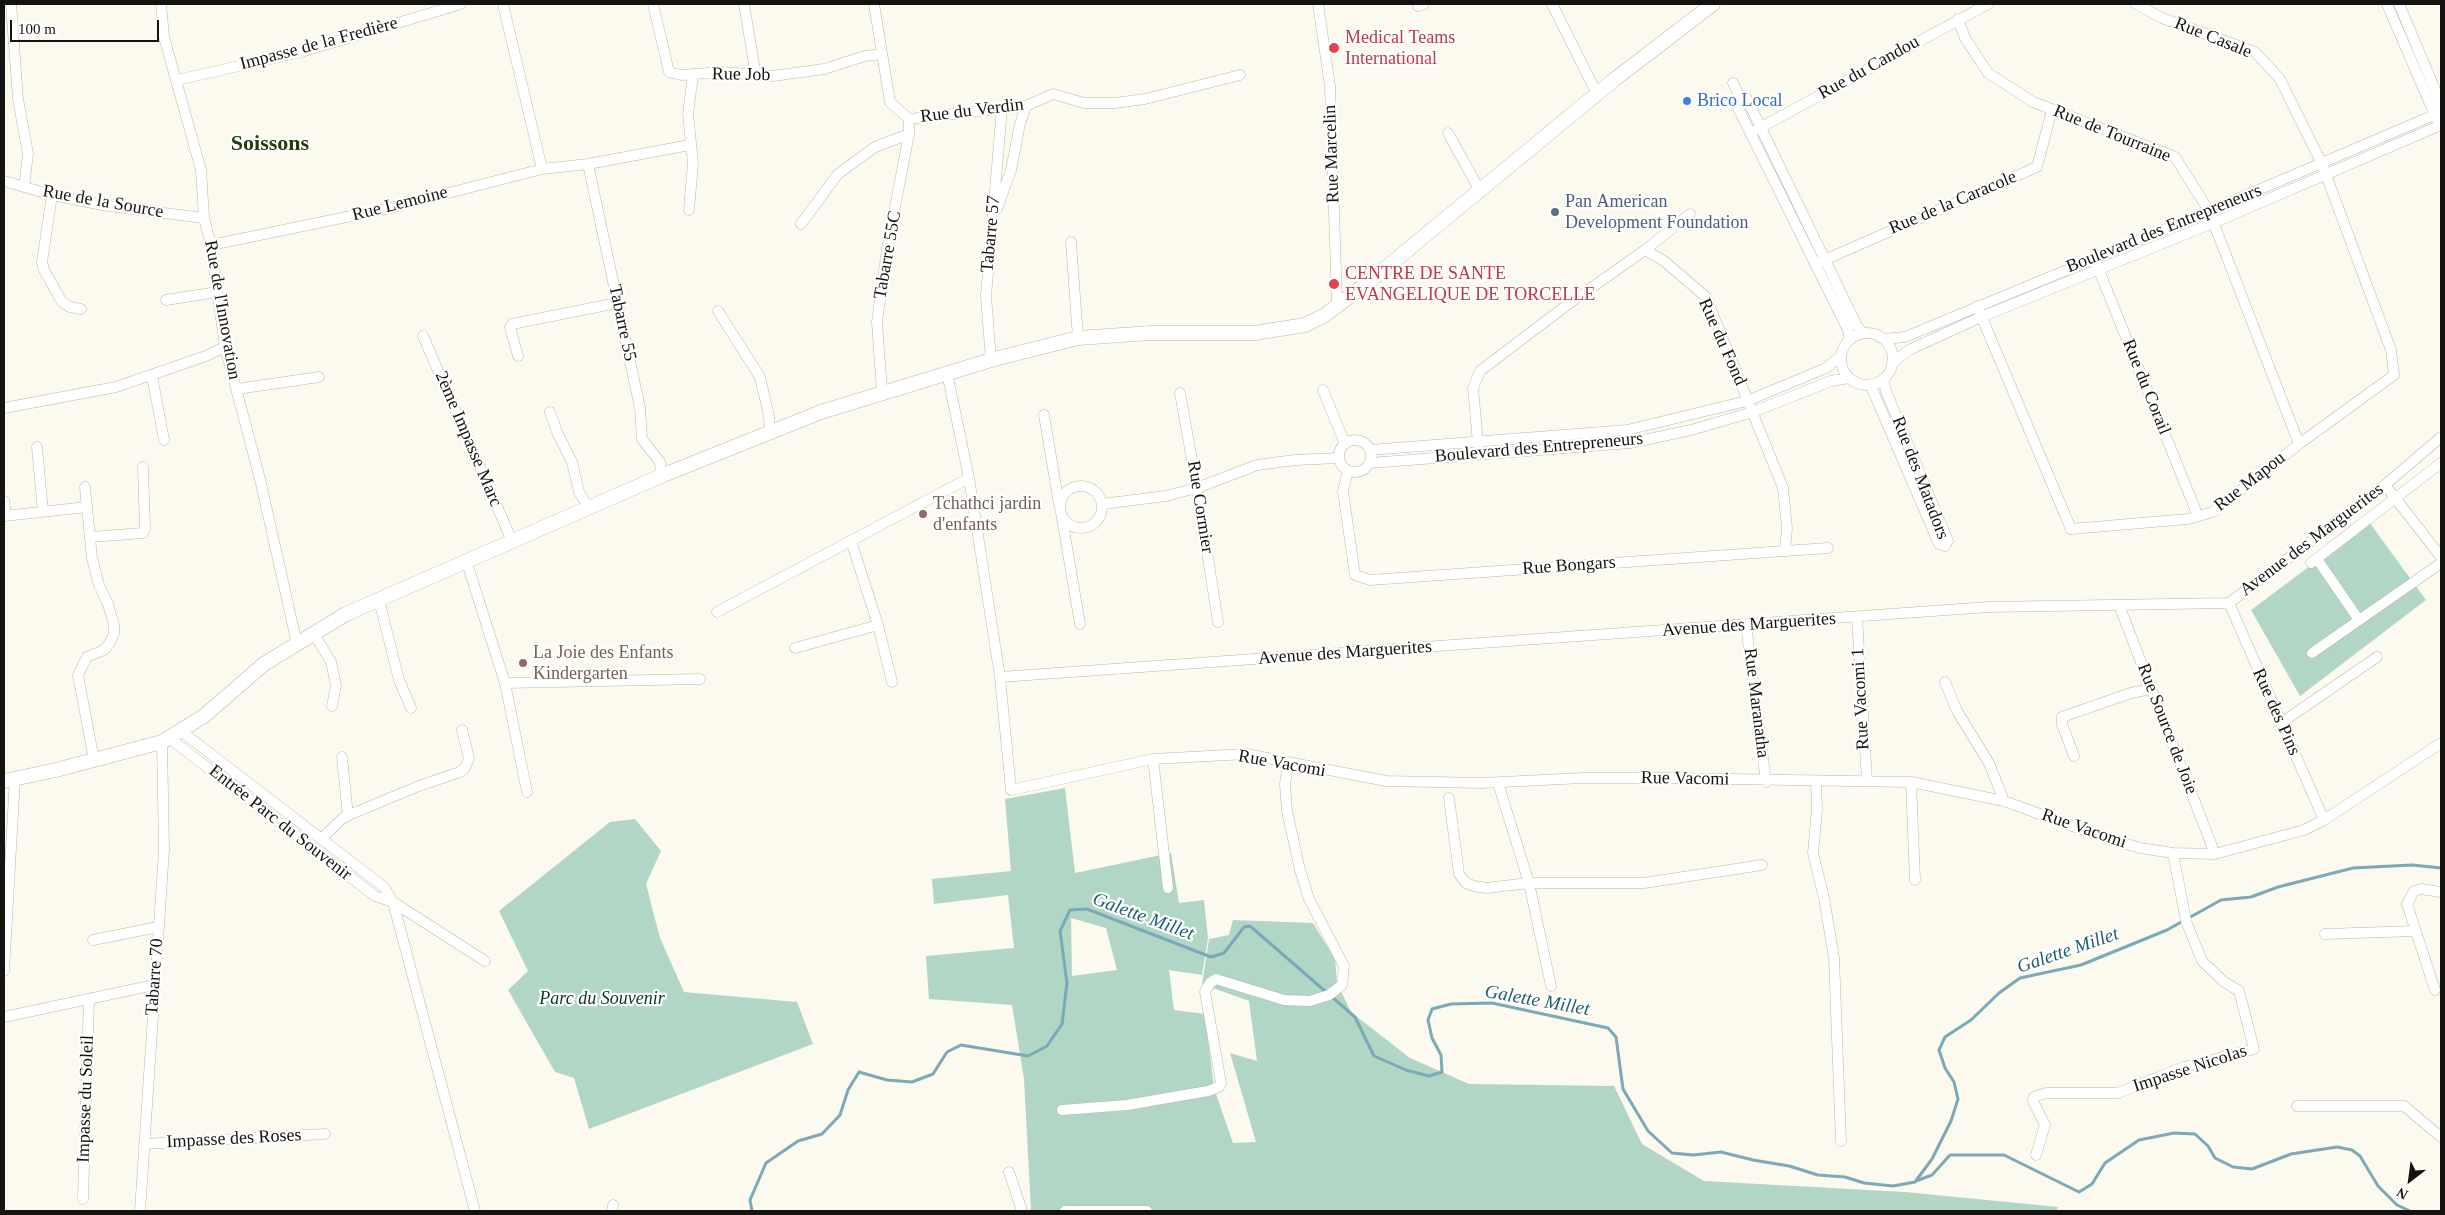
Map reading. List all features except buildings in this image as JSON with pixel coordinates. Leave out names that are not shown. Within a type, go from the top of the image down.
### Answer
[{"type":"main road","points":[[9,780],[94,760],[171,737],[204,716],[264,664],[346,614],[661,476],[820,412],[991,360],[1078,338],[1151,333],[1255,334],[1305,325],[1325,315],[1371,280],[1597,94],[1714,4]]},
{"type":"street","points":[[11,4],[18,99],[28,154],[24,187]]},
{"type":"street","name":"Rue de l'Innovation","points":[[161,4],[164,38],[201,170],[204,218],[211,245],[225,347],[260,479],[297,644]]},
{"type":"street","name":"Impasse de la Fredière","points":[[177,80],[301,52],[461,4]]},
{"type":"street","points":[[504,4],[542,169]]},
{"type":"street","name":"Rue Job","points":[[653,4],[669,72],[681,76],[722,72],[756,76],[824,69],[865,56],[882,54]]},
{"type":"street","points":[[744,4],[756,76]]},
{"type":"street","points":[[874,4],[890,102],[908,119]]},
{"type":"street","name":"Rue Marcelin","points":[[1318,4],[1330,86],[1337,304]]},
{"type":"street","points":[[1552,4],[1597,94]]},
{"type":"street","name":"Rue du Candou","points":[[1750,133],[1988,4]]},
{"type":"street","name":"Rue Casale","points":[[2136,4],[2162,18],[2255,52],[2280,79],[2322,164]]},
{"type":"street","points":[[2387,4],[2438,114],[2441,127]]},
{"type":"street","points":[[2399,4],[2441,104]]},
{"type":"street","name":"Rue de Tourraine","points":[[1958,20],[1965,38],[1988,73],[2033,102],[2175,157],[2209,211],[2299,444]]},
{"type":"street","points":[[689,210],[693,163],[688,114],[692,75]]},
{"type":"street","name":"Rue du Verdin","points":[[908,119],[1026,106],[1053,94],[1084,103],[1115,103],[1145,99],[1240,76]]},
{"type":"street","points":[[1733,83],[1739,95],[1747,99],[1761,128],[1819,261],[1850,339]]},
{"type":"street","points":[[1739,95],[1736,104],[1750,133],[1819,261],[1862,333]]},
{"type":"street","points":[[993,219],[1011,170],[1020,124],[1026,106]]},
{"type":"street","name":"Tabarre 57","points":[[991,360],[986,296],[1002,108]]},
{"type":"street","name":"Rue de la Caracole","points":[[1819,261],[2037,166],[2052,110]]},
{"type":"street","name":"Boulevard des Entrepreneurs","points":[[1884,339],[1905,337],[2438,114]]},
{"type":"street","name":"Tabarre 55C","points":[[882,392],[876,322],[909,134],[908,119]]},
{"type":"street","name":"Boulevard des Entrepreneurs","points":[[1892,363],[1909,350],[1981,317],[2213,223],[2441,127]]},
{"type":"street","points":[[1448,133],[1480,191]]},
{"type":"street","points":[[801,224],[838,174],[875,147],[909,134]]},
{"type":"street","name":"Rue Lemoine","points":[[211,245],[390,208],[542,169],[588,164],[690,145]]},
{"type":"street","name":"Tabarre 55","points":[[588,164],[606,244],[616,303],[640,408],[642,439],[660,462],[661,476]]},
{"type":"street","name":"Rue Mapou","points":[[1977,306],[2071,529],[2198,516],[2213,512],[2299,444],[2394,375],[2391,350],[2322,164]]},
{"type":"street","name":"Rue de la Source","points":[[4,181],[52,195],[108,206],[204,218]]},
{"type":"street","points":[[52,195],[42,262],[44,270],[62,302],[70,307],[81,309]]},
{"type":"street","points":[[1479,454],[1473,388],[1480,371],[1567,305],[1645,250],[1690,214]]},
{"type":"street","points":[[1071,242],[1078,338]]},
{"type":"street","name":"Rue du Fond","points":[[1645,250],[1664,261],[1706,297],[1747,400]]},
{"type":"street","name":"Rue du Corail","points":[[2094,258],[2198,516]]},
{"type":"street","points":[[166,300],[217,292]]},
{"type":"street","points":[[518,356],[510,327],[512,324],[616,303]]},
{"type":"street","points":[[718,311],[760,377],[769,416],[770,433]]},
{"type":"street","points":[[1862,333],[1876,334],[1884,339],[1891,350],[1892,363],[1883,379],[1870,384],[1859,383],[1849,378],[1842,368],[1841,356],[1844,345],[1850,339],[1862,333]]},
{"type":"street","name":"2ème Impasse Marc","points":[[424,336],[512,541]]},
{"type":"street","points":[[4,408],[116,387],[152,376],[225,347]]},
{"type":"street","name":"Boulevard des Entrepreneurs","points":[[1370,450],[1478,440],[1628,430],[1747,400],[1826,368],[1841,356]]},
{"type":"street","points":[[947,374],[969,478],[1000,677]]},
{"type":"street","points":[[152,376],[164,440]]},
{"type":"street","points":[[236,389],[319,377]]},
{"type":"street","name":"Boulevard des Entrepreneurs","points":[[1370,462],[1630,443],[1690,430],[1753,412],[1831,381],[1849,378]]},
{"type":"street","name":"Rue des Matadors","points":[[1870,384],[1939,544],[1945,546],[1948,541],[1886,391],[1883,379]]},
{"type":"street","points":[[1323,390],[1345,444]]},
{"type":"street","name":"Rue Cormier","points":[[1180,394],[1218,622]]},
{"type":"street","points":[[1747,400],[1783,488],[1787,528],[1785,551]]},
{"type":"street","points":[[550,412],[557,432],[572,462],[579,492],[589,508]]},
{"type":"street","points":[[1044,415],[1080,624]]},
{"type":"street","name":"Avenue des Marguerites","points":[[1000,677],[1989,607],[2229,603],[2385,485],[2441,437]]},
{"type":"street","points":[[1357,440],[1370,450],[1370,462],[1361,471],[1348,471],[1341,465],[1339,452],[1345,444],[1357,440]]},
{"type":"street","points":[[37,446],[43,512]]},
{"type":"street","points":[[1102,504],[1134,501],[1197,488],[1257,465],[1295,460],[1339,458]]},
{"type":"street","points":[[2359,620],[2314,561],[2441,464]]},
{"type":"street","points":[[90,537],[138,535],[143,533],[145,529],[142,467]]},
{"type":"street","name":"Rue Bongars","points":[[1348,471],[1344,491],[1355,575],[1370,580],[1828,548]]},
{"type":"street","points":[[717,612],[969,478]]},
{"type":"street","points":[[1055,479],[1076,487]]},
{"type":"street","points":[[2385,485],[2441,557]]},
{"type":"street","points":[[1059,504],[1066,493],[1076,487],[1084,486],[1093,489],[1099,496],[1102,504],[1101,513],[1097,521],[1082,527],[1066,541]]},
{"type":"street","points":[[84,487],[98,585],[108,604],[114,625],[114,634],[109,644],[104,650],[87,658],[78,675],[94,760]]},
{"type":"street","points":[[4,501],[5,516],[87,507]]},
{"type":"street","points":[[1062,518],[1072,525],[1082,527]]},
{"type":"street","points":[[851,541],[878,625],[892,682]]},
{"type":"street","points":[[466,560],[505,683],[527,792]]},
{"type":"street","points":[[2312,653],[2441,563]]},
{"type":"street","points":[[379,600],[399,680],[411,708]]},
{"type":"street","name":"Rue des Pins","points":[[2229,603],[2324,820]]},
{"type":"street","name":"Rue Source de Joie","points":[[2119,605],[2215,854]]},
{"type":"street","name":"Rue Vacomi 1","points":[[1857,617],[1867,781]]},
{"type":"street","points":[[795,648],[878,625]]},
{"type":"street","name":"Rue Maranatha","points":[[1746,625],[1766,782]]},
{"type":"street","points":[[314,634],[331,662],[336,685],[332,706]]},
{"type":"street","points":[[2281,723],[2377,657]]},
{"type":"street","name":"Rue Vacomi","points":[[1000,677],[1011,790],[1153,759],[1246,754],[1288,764],[1386,781],[1498,783],[1583,778],[1766,782],[1911,782],[2004,801],[2092,834],[2140,848],[2173,853],[2215,854],[2304,830],[2324,820],[2441,742]]},
{"type":"street","points":[[505,683],[700,679]]},
{"type":"street","points":[[1945,682],[1957,711],[1989,763],[2004,801]]},
{"type":"street","points":[[2074,756],[2062,724],[2062,717],[2131,693],[2150,689]]},
{"type":"street","points":[[321,839],[348,816],[419,786],[460,772],[465,768],[469,758],[462,730]]},
{"type":"street","name":"Entrée Parc du Souvenir","points":[[171,737],[321,839],[384,888],[392,902]]},
{"type":"street","name":"Entrée Parc du Souvenir","points":[[171,737],[375,896],[392,902],[485,960]]},
{"type":"street","name":"Tabarre 70","points":[[140,1211],[171,737]]},
{"type":"street","points":[[342,757],[348,816]]},
{"type":"street","points":[[1153,759],[1168,888]]},
{"type":"street","points":[[1062,1110],[1127,1105],[1208,1091],[1219,1087],[1221,1083],[1205,992],[1210,982],[1216,979],[1284,1000],[1310,1001],[1329,995],[1342,985],[1344,966],[1310,899],[1300,870],[1287,811],[1285,784],[1288,764]]},
{"type":"street","points":[[4,971],[9,780]]},
{"type":"street","points":[[1816,782],[1817,809],[1813,853],[1824,898],[1834,958],[1841,1141]]},
{"type":"street","points":[[1911,782],[1915,880]]},
{"type":"street","points":[[1498,783],[1528,883],[1551,986]]},
{"type":"street","points":[[1449,798],[1459,874],[1466,882],[1486,888],[1528,883],[1644,883],[1762,865]]},
{"type":"street","name":"Impasse Nicolas","points":[[2036,1156],[2044,1125],[2033,1101],[2034,1097],[2046,1093],[2118,1093],[2184,1067],[2252,1051],[2254,1047],[2239,991],[2223,981],[2202,961],[2186,921],[2173,853]]},
{"type":"street","points":[[2434,990],[2407,904],[2414,891],[2422,889],[2441,892]]},
{"type":"street","points":[[392,902],[475,1211]]},
{"type":"street","points":[[93,940],[158,927]]},
{"type":"street","points":[[2325,934],[2416,930]]},
{"type":"street","points":[[4,1017],[154,985]]},
{"type":"street","name":"Impasse du Soleil","points":[[83,1200],[89,999]]},
{"type":"street","points":[[2297,1106],[2404,1106],[2441,1137]]},
{"type":"street","name":"Impasse des Roses","points":[[144,1144],[325,1134]]},
{"type":"street","points":[[1009,1172],[1022,1211]]},
{"type":"street","points":[[1065,1211],[1147,1211]]},
{"type":"green space","points":[[2369,522],[2426,600],[2300,696],[2251,610]]},
{"type":"green space","points":[[1065,788],[1075,873],[1171,853],[1179,903],[1204,900],[1208,938],[1202,975],[1169,970],[1174,1010],[1205,1014],[1214,1088],[1233,1143],[1256,1142],[1230,1053],[1257,1061],[1249,1001],[1202,984],[1209,939],[1229,935],[1233,920],[1313,923],[1335,959],[1337,983],[1351,1012],[1410,1058],[1469,1084],[1614,1086],[1642,1144],[1704,1181],[1905,1192],[2058,1207],[2056,1211],[1031,1211],[1024,1079],[1012,1005],[929,999],[926,956],[1014,948],[1008,895],[934,904],[932,879],[1011,871],[1005,799]],"holes":[[[1071,918],[1106,928],[1117,970],[1072,976]]]},
{"type":"green space","name":"Parc du Souvenir","points":[[635,819],[661,851],[646,884],[660,938],[684,992],[797,1002],[813,1044],[589,1129],[574,1078],[555,1072],[508,990],[528,971],[499,911],[610,822]]},
{"type":"waterway","name":"Galette Millet","points":[[752,1211],[750,1200],[766,1163],[798,1141],[822,1134],[840,1115],[848,1090],[859,1072],[887,1080],[912,1082],[933,1074],[947,1052],[961,1045],[1028,1056],[1047,1046],[1062,1024],[1067,983],[1060,931],[1070,910],[1087,909],[1211,957],[1224,953],[1244,927],[1250,926],[1355,1017],[1374,1056],[1406,1070],[1429,1076],[1442,1072],[1441,1055],[1432,1038],[1428,1020],[1432,1009],[1451,1004],[1492,1003],[1608,1028],[1616,1037],[1623,1089],[1648,1131],[1672,1153],[1693,1155],[1721,1152],[1789,1166],[1818,1175],[1845,1177],[1864,1183],[1893,1186],[1915,1182],[1932,1159],[1951,1121],[1958,1099],[1954,1082],[1945,1068],[1939,1050],[1945,1037],[1971,1020],[1999,993],[2020,978],[2081,965],[2167,930],[2221,900],[2251,897],[2278,887],[2353,868],[2412,865],[2441,868]]},
{"type":"waterway","points":[[1916,1181],[1932,1175],[1950,1155],[2004,1155],[2079,1192],[2092,1184],[2105,1163],[2139,1140],[2174,1133],[2195,1134],[2208,1146],[2215,1158],[2233,1167],[2252,1169],[2291,1154],[2337,1147],[2352,1150],[2360,1156],[2378,1186],[2397,1205],[2410,1211]]},
{"type":"place","name":"Medical Teams International","points":[[1334,48]]},
{"type":"place","name":"Brico Local","points":[[1687,101]]},
{"type":"place","name":"Pan American Development Foundation","points":[[1555,212]]},
{"type":"place","name":"CENTRE DE SANTE EVANGELIQUE DE TORCELLE","points":[[1334,284]]},
{"type":"place","name":"Tchathci jardin d'enfants","points":[[923,514]]},
{"type":"place","name":"La Joie des Enfants Kindergarten","points":[[523,663]]},
{"type":"district","name":"Soissons","points":[[270,144]]}]
